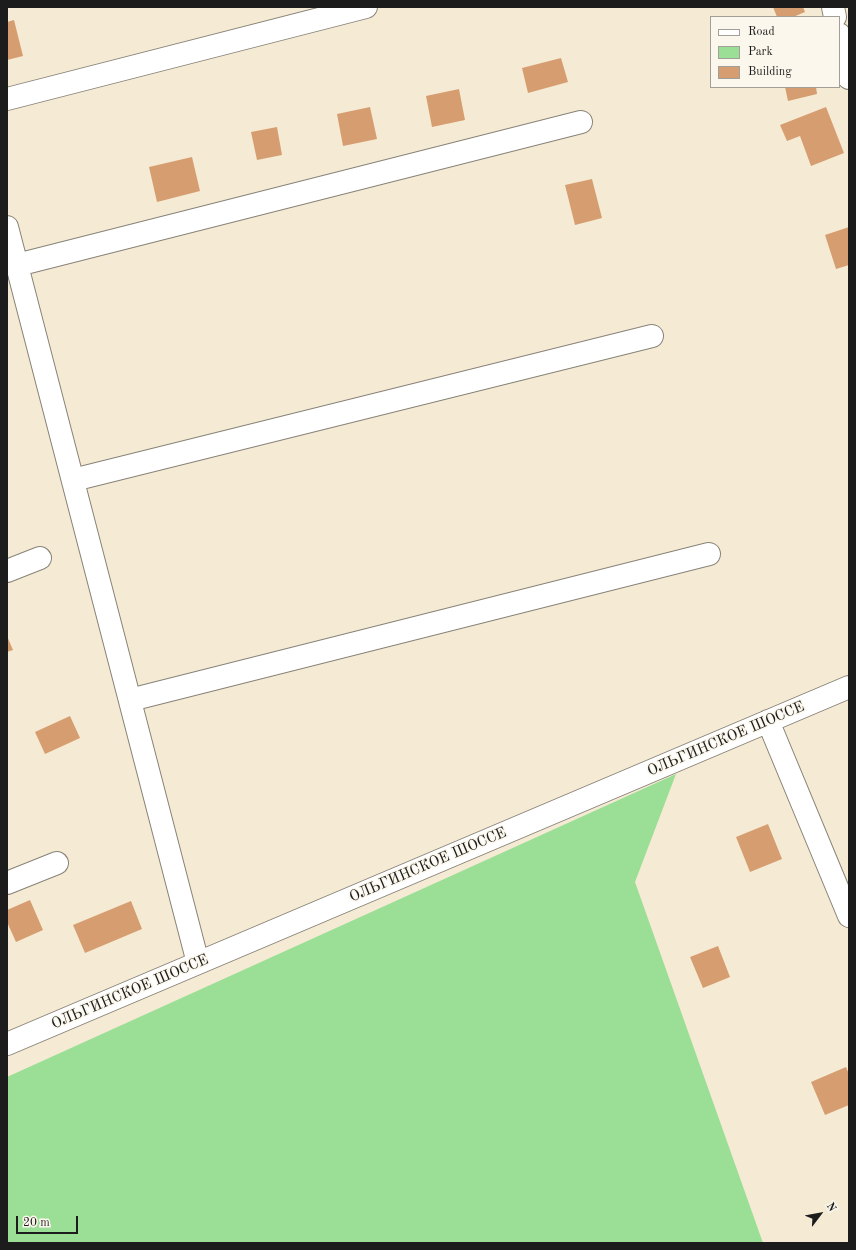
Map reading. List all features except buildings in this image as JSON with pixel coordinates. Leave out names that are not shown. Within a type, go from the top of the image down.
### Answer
[{"type":"street","points":[[7,99],[366,7]]},
{"type":"street","points":[[840,38],[849,78]]},
{"type":"street","points":[[17,265],[581,122]]},
{"type":"street","points":[[7,227],[198,963]]},
{"type":"street","points":[[73,480],[652,336]]},
{"type":"street","points":[[130,700],[710,554]]},
{"type":"street","points":[[7,571],[40,558]]},
{"type":"street","name":"ОЛЬГИНСКОЕ ШОССЕ","points":[[7,1044],[849,687]]},
{"type":"street","points":[[768,721],[849,916]]},
{"type":"street","points":[[7,883],[57,863]]},
{"type":"green space","points":[[676,774],[635,882],[763,1243],[7,1243],[7,1077]]}]
